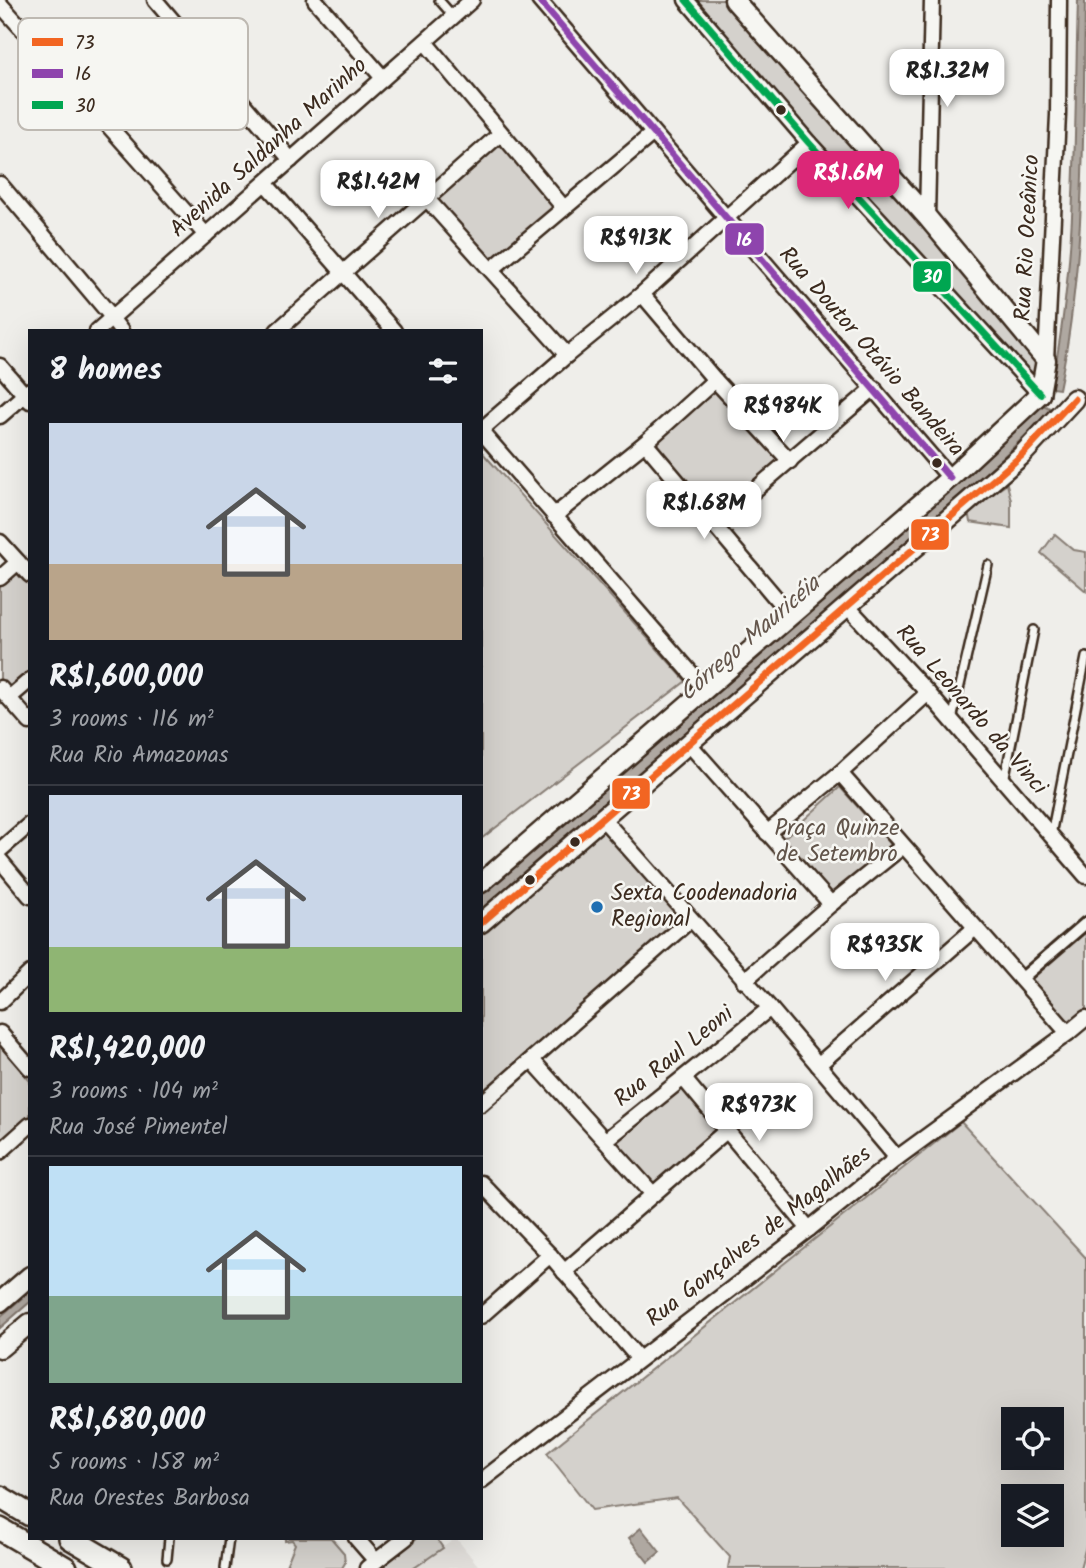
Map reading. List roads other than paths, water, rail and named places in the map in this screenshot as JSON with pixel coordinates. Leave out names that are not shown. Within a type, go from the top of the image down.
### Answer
[{"type":"main road","points":[[0,1497],[28,1514]]},
{"type":"main road","points":[[0,1529],[66,1568]]},
{"type":"main road","points":[[73,1540],[121,1568]]},
{"type":"street","points":[[155,0],[170,18]]},
{"type":"street","points":[[315,0],[383,78]]},
{"type":"street","name":"Avenida Saldanha Marinho","points":[[99,329],[472,0]]},
{"type":"street","name":"Rua Doutor Otávio Bandeira","points":[[539,0],[950,478]]},
{"type":"street","points":[[686,0],[809,143],[1040,394],[1080,400]]},
{"type":"street","points":[[734,0],[927,217],[1046,360]]},
{"type":"street","points":[[927,217],[932,0]]},
{"type":"street","name":"Rua Rio Oceânico","points":[[1040,394],[1046,360],[1058,115],[1059,0]]},
{"type":"street","points":[[0,4],[18,24]]},
{"type":"street","points":[[425,42],[564,208]]},
{"type":"street","points":[[248,109],[291,160]]},
{"type":"street","points":[[112,130],[206,235]]},
{"type":"street","points":[[279,329],[500,134]]},
{"type":"street","points":[[491,270],[652,134]]},
{"type":"street","points":[[483,429],[567,355],[642,294],[809,143]]},
{"type":"street","points":[[265,183],[392,329]]},
{"type":"street","points":[[0,184],[119,329]]},
{"type":"street","points":[[428,199],[567,355]]},
{"type":"street","points":[[642,294],[715,380],[790,461]]},
{"type":"street","points":[[0,366],[28,395],[0,416]]},
{"type":"street","points":[[554,516],[645,443],[715,380]]},
{"type":"street","points":[[713,525],[874,388]]},
{"type":"street","points":[[483,881],[950,478],[1040,394]]},
{"type":"street","points":[[483,921],[1021,456],[1080,400]]},
{"type":"street","points":[[483,433],[705,689]]},
{"type":"street","points":[[645,443],[792,616]]},
{"type":"street","points":[[0,542],[28,573]]},
{"type":"street","points":[[0,578],[18,562]]},
{"type":"street","name":"Rua Leonardo da Vinci","points":[[848,607],[952,721],[1086,876]]},
{"type":"street","points":[[28,681],[4,693],[28,720]]},
{"type":"street","points":[[767,833],[840,773],[928,694]]},
{"type":"street","points":[[689,744],[831,904]]},
{"type":"street","points":[[840,773],[1068,1033]]},
{"type":"street","points":[[603,819],[770,1008],[897,1158]]},
{"type":"street","points":[[0,850],[28,826]]},
{"type":"street","points":[[744,981],[831,904],[903,846]]},
{"type":"street","points":[[0,860],[28,894]]},
{"type":"street","points":[[483,1102],[690,920]]},
{"type":"street","points":[[1020,980],[1086,923]]},
{"type":"street","points":[[818,1065],[975,928]]},
{"type":"street","points":[[0,1002],[28,975]]},
{"type":"street","name":"Rua Raul Leoni","points":[[606,1140],[770,1008]]},
{"type":"street","name":"Rua Gonçalves de Magalhães","points":[[483,1479],[809,1229],[897,1158],[1086,1018]]},
{"type":"street","points":[[0,1034],[28,1066]]},
{"type":"street","points":[[532,1060],[652,1193]]},
{"type":"street","points":[[684,1079],[809,1229]]},
{"type":"street","points":[[0,1152],[28,1127]]},
{"type":"street","points":[[564,1272],[726,1131]]},
{"type":"street","points":[[483,1185],[550,1255],[639,1359]]},
{"type":"street","points":[[483,1314],[550,1255]]},
{"type":"street","points":[[0,1302],[28,1278]]},
{"type":"street","points":[[0,1348],[28,1325]]},
{"type":"street","points":[[357,1540],[371,1564],[403,1540]]},
{"type":"lane","points":[[439,0],[454,17]]},
{"type":"lane","points":[[952,721],[988,565]]},
{"type":"lane","points":[[1004,781],[1034,630]]},
{"type":"lane","points":[[1051,835],[1086,657]]},
{"type":"lane","points":[[167,1559],[169,1540]]},
{"type":"lane","points":[[225,1568],[229,1540]]},
{"type":"place","name":"Sexta Coodenadoria Regional","points":[[597,907]]},
{"type":"water label","name":"Córrego Mauricéia","points":[[750,639]]},
{"type":"park label","name":"Praça Quinze de Setembro","points":[[837,842]]}]
